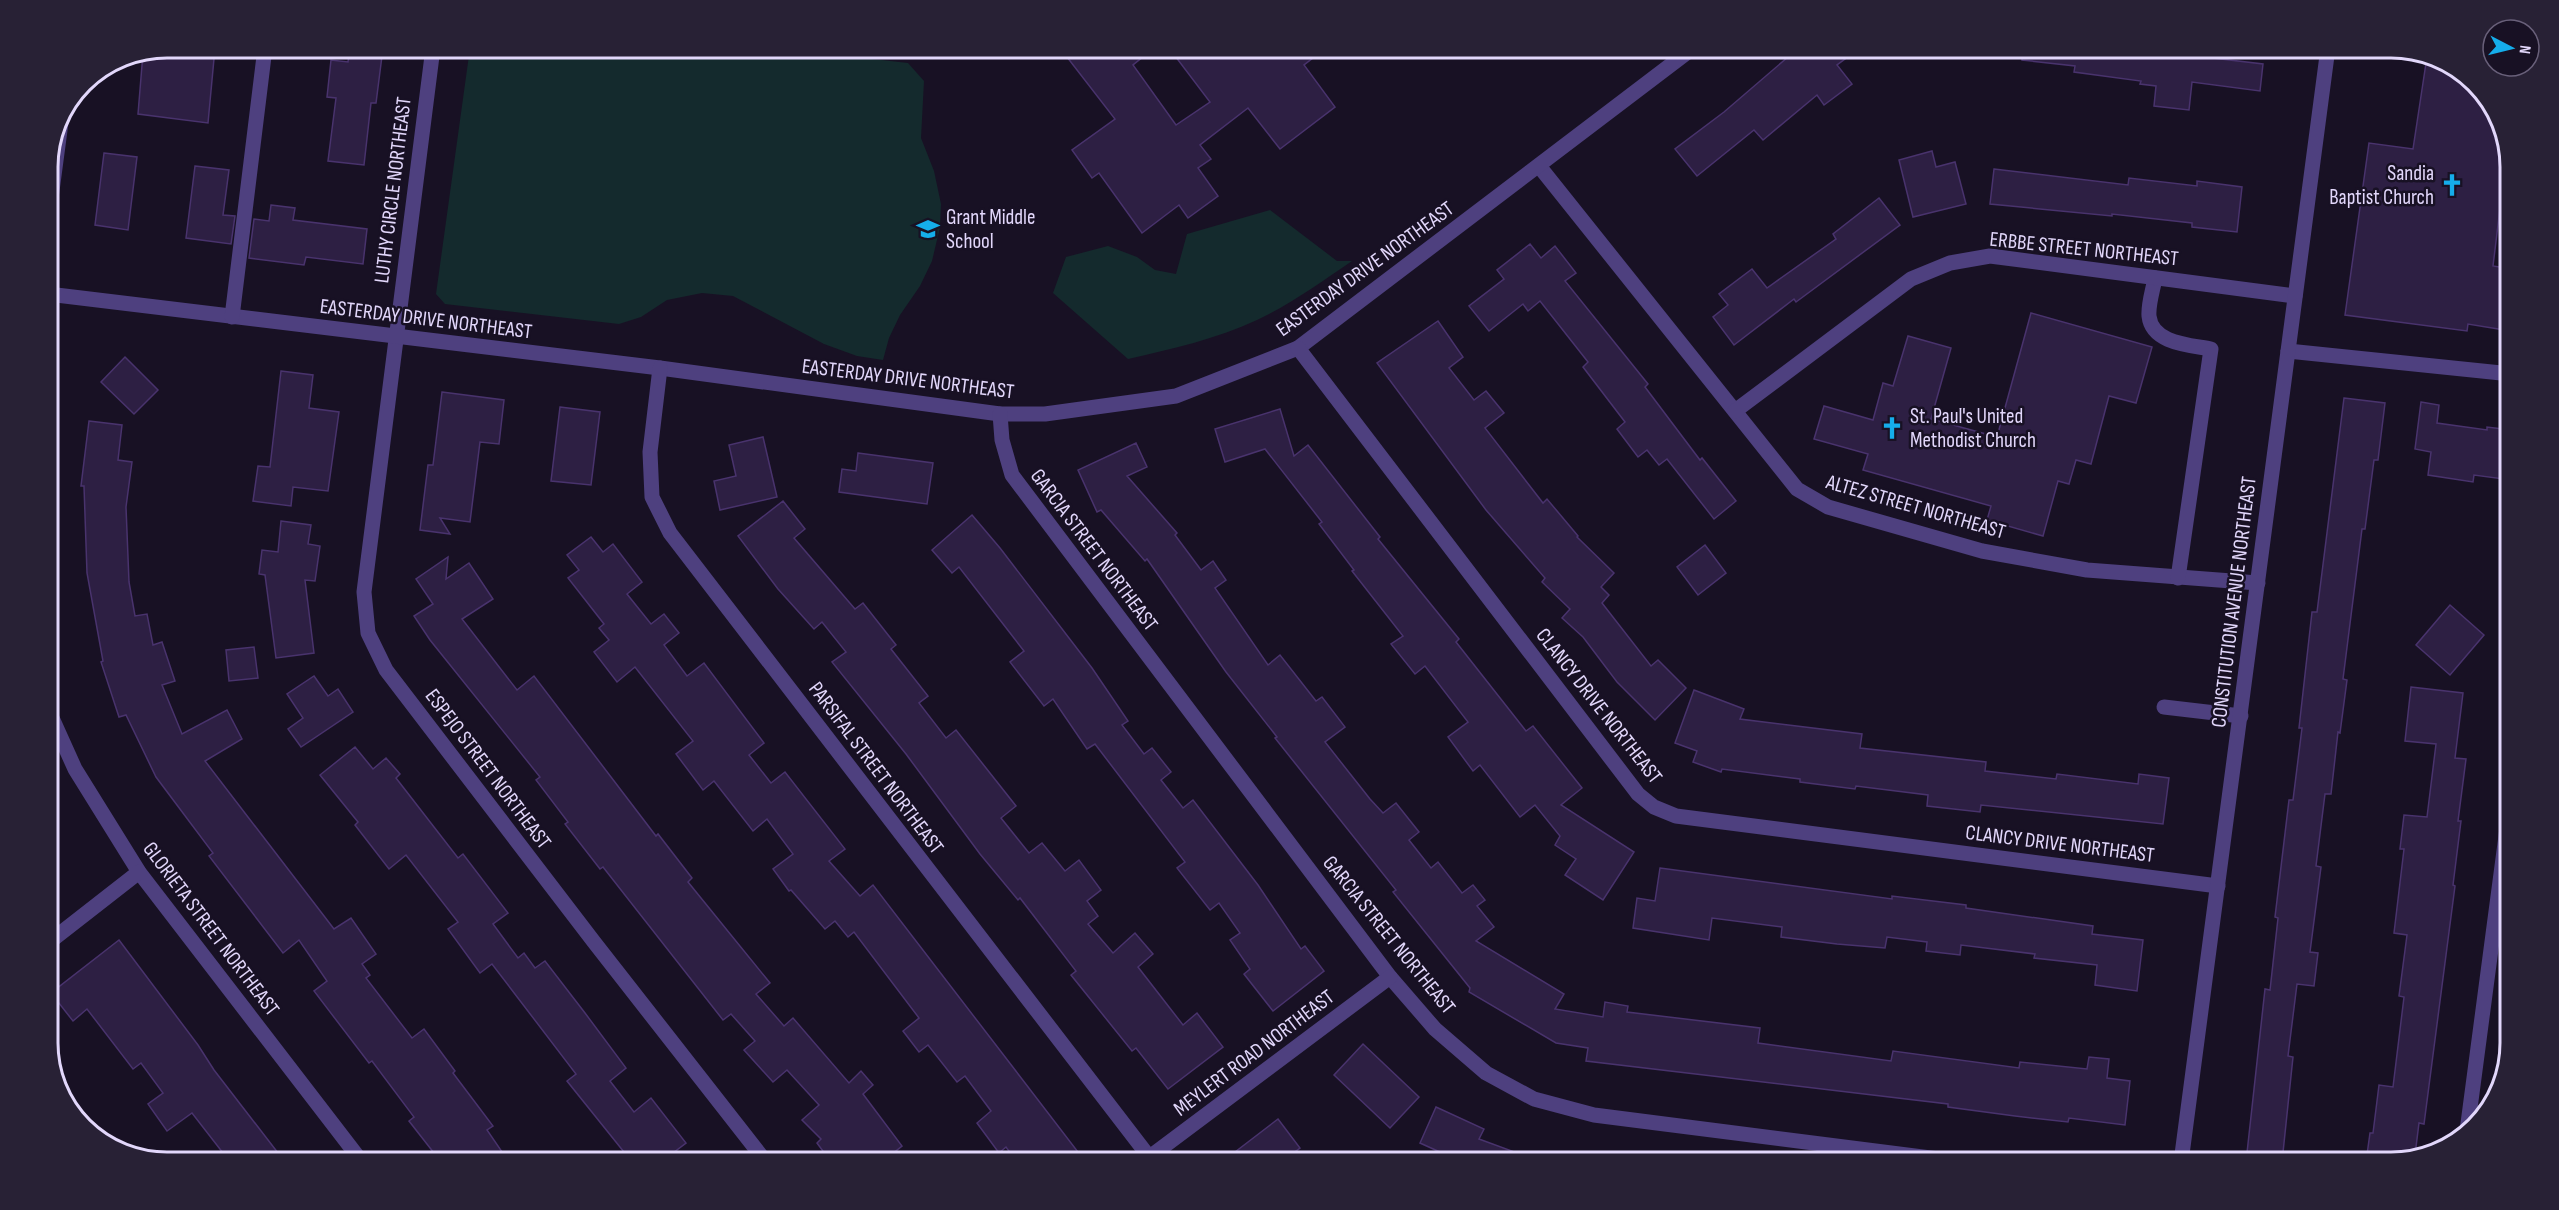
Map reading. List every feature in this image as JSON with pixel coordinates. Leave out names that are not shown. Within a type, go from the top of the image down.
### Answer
[{"type":"street","name":"EASTERDAY DRIVE NORTHEAST","points":[[59,295],[660,368],[1000,414],[1045,414],[1176,396],[1298,348],[1680,58]]},
{"type":"street","name":"CONSTITUTION AVENUE NORTHEAST","points":[[2182,1152],[2327,58]]},
{"type":"street","points":[[232,317],[264,59]]},
{"type":"street","name":"LUTHY CIRCLE NORTHEAST","points":[[395,337],[432,59]]},
{"type":"street","name":"ALTEZ STREET NORTHEAST","points":[[1539,166],[1797,489],[1828,507],[2005,555],[2087,570],[2258,583]]},
{"type":"street","name":"ERBBE STREET NORTHEAST","points":[[1735,411],[1911,279],[1950,262],[1990,256],[2295,296]]},
{"type":"street","points":[[2155,278],[2149,316],[2154,328],[2170,341],[2211,349],[2178,578]]},
{"type":"street","name":"ESPEJO STREET NORTHEAST","points":[[395,337],[364,592],[368,633],[386,670],[758,1152]]},
{"type":"street","name":"CLANCY DRIVE NORTHEAST","points":[[1298,348],[1638,794],[1654,807],[1676,816],[2218,886]]},
{"type":"street","points":[[2288,351],[2500,373]]},
{"type":"street","name":"PARSIFAL STREET NORTHEAST","points":[[660,368],[650,452],[652,497],[670,533],[1141,1152]]},
{"type":"street","name":"GARCIA STREET NORTHEAST","points":[[1000,414],[1002,440],[1012,475],[1390,977],[1435,1029],[1486,1073],[1534,1099],[1594,1115],[1884,1152]]},
{"type":"street","points":[[2164,707],[2241,716]]},
{"type":"street","name":"GLORIETA STREET NORTHEAST","points":[[59,733],[75,769],[139,872],[354,1152]]},
{"type":"street","points":[[59,934],[139,872]]},
{"type":"street","points":[[2469,1118],[2500,881]]},
{"type":"street","name":"MEYLERT ROAD NORTHEAST","points":[[1160,1152],[1390,977]]},
{"type":"green space","points":[[468,59],[870,59],[908,63],[924,81],[921,138],[934,171],[941,204],[940,227],[932,261],[920,286],[900,315],[889,338],[883,360],[857,356],[824,344],[733,296],[702,293],[667,300],[641,317],[619,324],[445,304],[436,294]]},
{"type":"green space","points":[[1270,210],[1337,261],[1352,261],[1282,307],[1226,333],[1128,359],[1053,293],[1066,257],[1108,246],[1137,257],[1155,270],[1176,274],[1187,234]]},
{"type":"building","points":[[1312,58],[1304,65],[1335,107],[1280,149],[1248,108],[1200,145],[1211,159],[1198,168],[1218,196],[1188,218],[1179,205],[1142,233],[1099,173],[1092,178],[1072,150],[1115,119],[1068,59],[1141,59],[1133,65],[1176,125],[1210,102],[1177,59]]},
{"type":"building","points":[[1787,58],[1846,58],[1837,65],[1852,84],[1824,105],[1817,95],[1763,140],[1754,130],[1697,176],[1675,149],[1724,112]]},
{"type":"building","points":[[2022,58],[2213,58],[2263,64],[2260,91],[2192,82],[2189,110],[2154,106],[2156,86],[2140,84],[2141,81],[2074,72],[2075,66],[2022,60]]},
{"type":"building","points":[[161,59],[214,59],[208,123],[138,114],[142,62]]},
{"type":"building","points":[[348,59],[382,59],[376,103],[371,103],[364,165],[328,161],[336,98],[327,97],[331,60],[348,62]]},
{"type":"building","points":[[2426,64],[2458,81],[2478,101],[2486,113],[2497,140],[2500,161],[2500,208],[2493,266],[2500,267],[2500,329],[2468,324],[2467,331],[2345,315],[2369,143],[2413,149]]},
{"type":"building","points":[[1932,151],[1936,167],[1955,162],[1966,204],[1913,217],[1899,160]]},
{"type":"building","points":[[104,153],[137,157],[128,230],[95,225]]},
{"type":"building","points":[[195,166],[229,170],[223,215],[235,216],[231,244],[186,238]]},
{"type":"building","points":[[1994,169],[2128,185],[2129,178],[2197,186],[2197,181],[2242,187],[2237,232],[2192,227],[2192,223],[1990,204]]},
{"type":"building","points":[[1879,198],[1900,225],[1796,302],[1794,299],[1734,345],[1713,317],[1728,305],[1719,294],[1752,269],[1767,288],[1836,239],[1833,234]]},
{"type":"building","points":[[271,205],[295,208],[293,220],[367,229],[363,264],[306,257],[304,265],[249,258],[254,219],[269,221]]},
{"type":"building","points":[[1530,244],[1541,258],[1555,246],[1576,273],[1565,281],[1648,384],[1645,387],[1700,460],[1702,458],[1736,501],[1714,519],[1667,459],[1659,465],[1647,450],[1638,457],[1617,429],[1625,422],[1583,367],[1588,362],[1540,301],[1528,311],[1523,304],[1489,331],[1469,306],[1504,279],[1497,270]]},
{"type":"building","name":"St. Paul's United Methodist Church","points":[[2031,313],[2152,347],[2136,403],[2109,396],[2091,464],[2076,460],[2069,484],[2058,481],[2043,536],[1987,520],[1991,506],[1863,470],[1868,454],[1814,439],[1824,406],[1873,420],[1883,383],[1893,386],[1908,336],[1951,348],[1931,419],[1997,437]]},
{"type":"building","points":[[1438,321],[1463,357],[1449,368],[1474,400],[1486,391],[1504,413],[1485,428],[1543,503],[1547,499],[1577,537],[1614,573],[1601,587],[1609,595],[1602,603],[1651,666],[1658,660],[1686,688],[1655,720],[1617,682],[1583,637],[1562,618],[1570,609],[1542,582],[1545,578],[1486,510],[1377,363]]},
{"type":"building","points":[[125,357],[158,390],[134,414],[101,382]]},
{"type":"building","points":[[281,371],[313,375],[309,408],[339,412],[328,491],[293,487],[291,506],[253,501],[258,466],[270,467]]},
{"type":"building","points":[[442,392],[504,400],[499,444],[480,442],[470,522],[440,518],[450,534],[420,530],[428,465],[433,465]]},
{"type":"building","points":[[2344,398],[2385,403],[2378,460],[2374,460],[2365,529],[2362,529],[2343,679],[2347,680],[2331,794],[2325,794],[2316,866],[2321,867],[2310,952],[2318,953],[2314,986],[2297,984],[2288,1056],[2293,1057],[2283,1152],[2247,1152],[2265,989],[2270,990],[2278,918],[2275,917],[2289,800],[2293,800],[2302,728],[2299,728],[2312,612],[2317,612]]},
{"type":"building","points":[[2421,402],[2439,405],[2437,423],[2487,430],[2487,427],[2500,429],[2500,479],[2474,475],[2473,482],[2428,475],[2431,452],[2415,449]]},
{"type":"building","points":[[560,407],[600,412],[591,485],[551,481]]},
{"type":"building","points":[[1280,409],[1294,456],[1308,445],[1380,537],[1378,539],[1459,639],[1456,642],[1526,731],[1533,726],[1582,788],[1561,805],[1634,852],[1603,900],[1565,875],[1576,859],[1555,845],[1560,836],[1535,805],[1520,817],[1480,765],[1473,771],[1448,737],[1468,722],[1425,666],[1415,674],[1391,644],[1403,636],[1352,571],[1354,570],[1319,524],[1322,522],[1265,449],[1225,462],[1215,429]]},
{"type":"building","points":[[89,421],[122,425],[118,460],[132,462],[126,507],[129,582],[135,616],[147,614],[153,645],[162,642],[175,681],[162,685],[182,734],[227,710],[242,739],[205,761],[334,929],[351,918],[376,954],[362,964],[370,975],[366,978],[412,1038],[424,1029],[455,1071],[453,1073],[493,1126],[487,1130],[502,1152],[433,1152],[409,1121],[414,1117],[372,1061],[369,1063],[314,991],[327,981],[299,940],[283,953],[209,856],[213,853],[156,777],[126,715],[119,717],[101,662],[103,661],[87,573],[84,486],[81,486]]},
{"type":"building","points":[[763,437],[777,497],[720,510],[714,481],[736,476],[729,445]]},
{"type":"building","points":[[1136,443],[1147,467],[1127,476],[1177,533],[1175,535],[1201,570],[1213,561],[1226,580],[1215,588],[1268,665],[1280,655],[1316,701],[1322,697],[1345,727],[1325,742],[1370,799],[1383,813],[1396,803],[1419,832],[1409,840],[1431,868],[1438,862],[1462,893],[1473,885],[1485,900],[1477,906],[1494,927],[1476,941],[1564,994],[1555,1009],[1603,1017],[1605,1002],[1628,1006],[1627,1012],[1760,1028],[1758,1043],[1891,1061],[1893,1051],[2019,1068],[2020,1062],[2087,1069],[2089,1057],[2109,1059],[2107,1078],[2130,1081],[2125,1125],[2069,1118],[2068,1122],[2015,1116],[1948,1107],[1948,1104],[1586,1061],[1588,1048],[1556,1043],[1469,992],[1470,988],[1393,892],[1396,890],[1275,738],[1277,737],[1226,672],[1147,559],[1145,561],[1101,510],[1097,512],[1078,470]]},
{"type":"building","points":[[858,453],[933,463],[927,504],[839,492],[842,469],[856,471]]},
{"type":"building","points":[[783,501],[805,529],[794,538],[855,609],[863,603],[896,645],[891,649],[928,696],[919,703],[946,738],[956,730],[1016,806],[1001,818],[1029,853],[1042,843],[1065,871],[1079,860],[1101,890],[1087,901],[1098,916],[1088,924],[1113,953],[1135,933],[1153,954],[1138,967],[1183,1025],[1197,1013],[1223,1047],[1168,1089],[1136,1048],[1132,1051],[1071,975],[1076,971],[1020,898],[1018,900],[980,854],[906,754],[832,662],[846,652],[822,622],[814,629],[778,589],[738,536]]},
{"type":"building","points":[[972,515],[1092,668],[1128,721],[1122,725],[1144,754],[1152,748],[1171,772],[1161,780],[1183,808],[1193,800],[1258,885],[1301,949],[1305,946],[1324,971],[1273,1011],[1244,974],[1250,969],[1230,940],[1240,933],[1219,903],[1210,910],[1177,868],[1185,862],[1095,744],[1087,749],[1053,699],[1044,706],[1010,662],[1024,651],[959,567],[952,573],[932,550]]},
{"type":"building","points":[[281,521],[311,525],[308,544],[320,546],[315,581],[305,580],[314,653],[276,658],[265,575],[259,574],[262,550],[278,552]]},
{"type":"building","points":[[591,537],[603,552],[613,544],[642,582],[627,594],[651,624],[664,614],[679,633],[664,645],[687,676],[704,663],[764,743],[749,755],[771,783],[785,772],[845,849],[829,861],[860,896],[873,885],[1078,1152],[1010,1152],[1006,1147],[998,1152],[977,1123],[991,1111],[965,1076],[957,1082],[928,1045],[919,1052],[903,1031],[919,1018],[854,932],[848,937],[835,921],[825,929],[791,890],[789,891],[773,869],[793,854],[767,819],[753,831],[714,781],[703,790],[676,754],[693,741],[635,667],[617,682],[594,652],[609,640],[599,628],[604,624],[568,578],[579,570],[567,555]]},
{"type":"building","points":[[1705,545],[1726,573],[1698,595],[1677,567]]},
{"type":"building","points":[[448,557],[446,579],[469,563],[493,599],[462,619],[517,690],[534,676],[656,836],[658,834],[692,878],[688,882],[770,983],[756,994],[784,1026],[793,1018],[849,1083],[861,1071],[873,1085],[863,1094],[902,1146],[894,1152],[824,1152],[817,1143],[821,1139],[802,1120],[819,1105],[787,1070],[773,1082],[744,1050],[755,1041],[731,1014],[723,1020],[603,867],[600,869],[565,824],[568,822],[536,780],[540,777],[430,640],[414,616],[433,604],[416,579]]},
{"type":"building","points":[[2450,605],[2484,635],[2450,675],[2416,645]]},
{"type":"building","points":[[254,647],[258,678],[229,681],[226,650]]},
{"type":"building","points":[[314,676],[328,696],[338,689],[353,712],[301,747],[288,729],[303,718],[287,694]]},
{"type":"building","points":[[2411,687],[2463,693],[2455,758],[2466,759],[2458,821],[2461,821],[2453,885],[2455,886],[2424,1124],[2419,1123],[2416,1149],[2367,1152],[2370,1133],[2373,1133],[2379,1085],[2393,1087],[2404,997],[2399,996],[2407,935],[2394,933],[2404,849],[2400,849],[2404,815],[2427,817],[2436,744],[2405,741]]},
{"type":"building","points":[[1694,690],[1744,709],[1740,719],[1862,734],[1860,748],[1986,762],[1985,771],[2056,779],[2057,774],[2138,784],[2139,774],[2169,778],[2163,824],[1981,805],[1980,812],[1927,806],[1928,795],[1856,786],[1855,789],[1722,769],[1721,772],[1693,762],[1697,751],[1675,743]]},
{"type":"building","points":[[355,747],[373,769],[386,758],[400,774],[396,778],[458,858],[463,854],[508,913],[493,924],[518,958],[524,953],[535,968],[545,961],[626,1068],[610,1081],[634,1112],[651,1098],[686,1143],[674,1152],[624,1152],[567,1081],[576,1074],[492,964],[480,973],[448,929],[458,922],[406,855],[389,869],[355,825],[358,822],[320,775]]},
{"type":"building","points":[[1660,868],[1892,899],[1892,896],[1966,905],[1966,908],[2093,926],[2092,934],[2143,940],[2137,991],[2095,985],[2097,965],[2034,958],[2035,954],[1961,945],[1960,955],[1926,951],[1927,942],[1887,937],[1885,948],[1837,944],[1781,937],[1782,927],[1712,918],[1709,940],[1633,928],[1637,898],[1655,901]]},
{"type":"building","points":[[119,940],[277,1152],[222,1152],[192,1113],[167,1131],[148,1104],[163,1093],[141,1063],[133,1069],[87,1009],[73,1021],[59,1003],[59,987]]},
{"type":"building","points":[[1363,1044],[1419,1097],[1390,1128],[1334,1075]]},
{"type":"building","points":[[1436,1107],[1484,1129],[1479,1139],[1514,1152],[1440,1152],[1420,1143]]},
{"type":"building","points":[[1278,1119],[1300,1148],[1295,1152],[1235,1152]]},
{"type":"place","name":"Sandia Baptist Church","points":[[2452,185]]},
{"type":"place","name":"Grant Middle School","points":[[928,229]]},
{"type":"place","name":"St. Paul's United Methodist Church","points":[[1892,428]]}]
